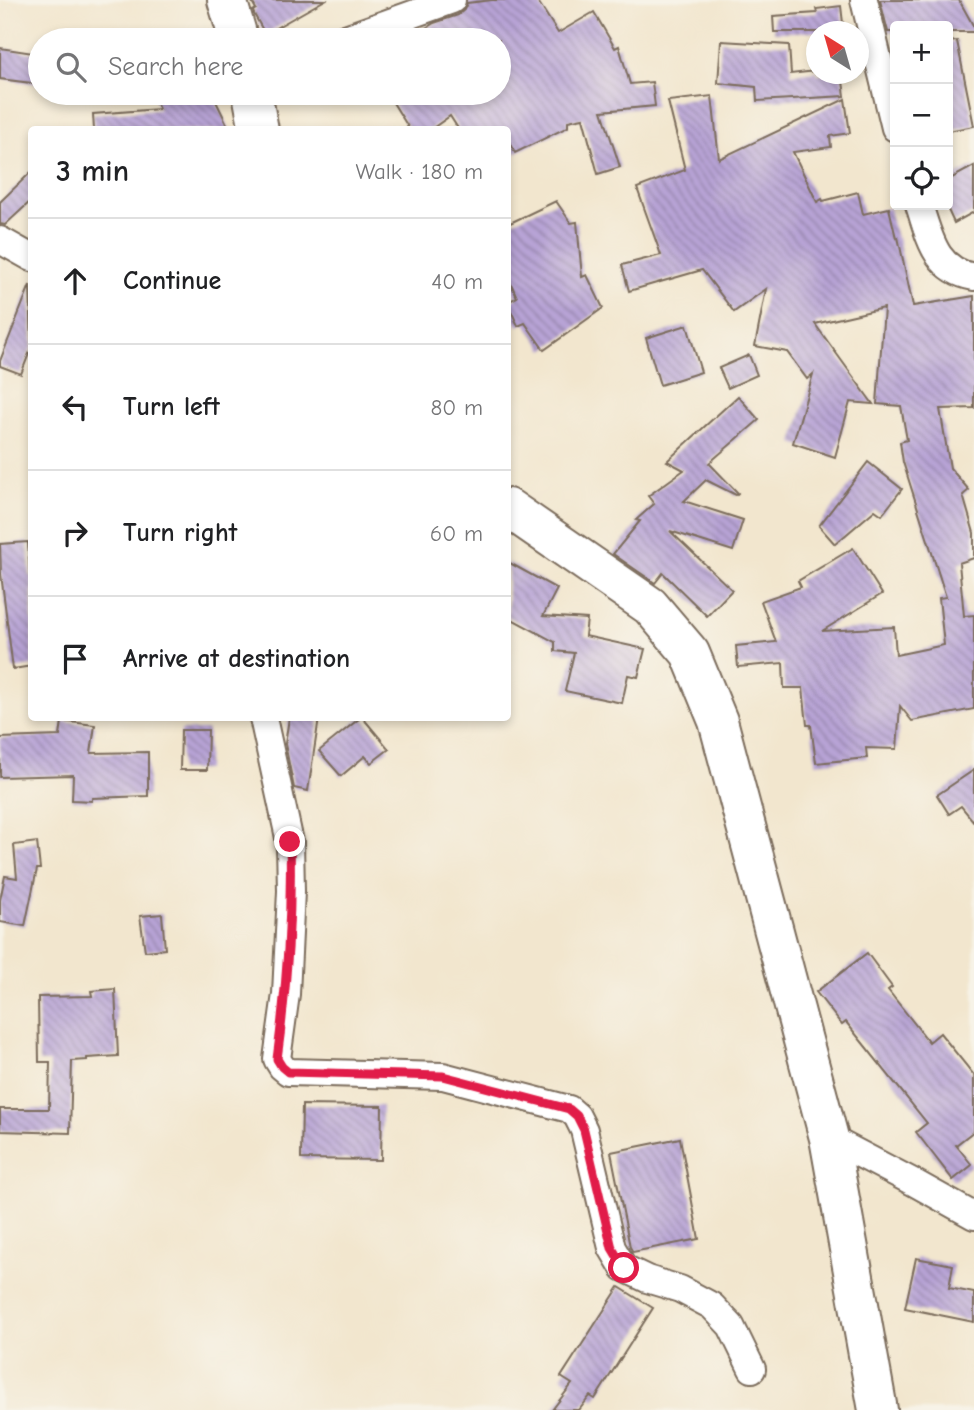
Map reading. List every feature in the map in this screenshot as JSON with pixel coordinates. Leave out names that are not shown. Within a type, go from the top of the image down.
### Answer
[{"type":"main road","points":[[227,0],[235,28]]},
{"type":"main road","points":[[254,105],[257,126]]},
{"type":"main road","points":[[511,510],[650,606],[690,653],[718,721],[829,1138],[878,1410]]},
{"type":"street","points":[[374,28],[452,0]]},
{"type":"street","points":[[864,0],[890,107]]},
{"type":"street","points":[[921,210],[937,255],[951,269],[974,276]]},
{"type":"street","points":[[0,240],[28,256]]},
{"type":"street","points":[[264,721],[290,842],[291,891],[286,994],[277,1059],[282,1067],[288,1072],[443,1076],[569,1109],[577,1116],[584,1130],[612,1248],[624,1268],[647,1279],[680,1289],[712,1306],[731,1326],[752,1370]]},
{"type":"street","points":[[829,1138],[974,1216]]},
{"type":"building","points":[[251,0],[325,0],[276,28],[262,28],[253,11],[256,9]]},
{"type":"building","points":[[537,0],[558,33],[594,12],[615,48],[619,46],[630,84],[652,82],[655,106],[602,111],[620,167],[598,174],[583,118],[568,121],[568,127],[515,153],[511,144],[511,126],[456,126],[450,116],[436,126],[408,126],[394,105],[511,105],[511,28],[426,28],[458,15],[467,3]]},
{"type":"building","points":[[880,0],[959,0],[974,27],[974,32],[953,32],[953,21],[890,21],[888,32]]},
{"type":"building","points":[[841,6],[843,21],[806,21],[806,32],[774,32],[773,16],[817,13],[816,9]]},
{"type":"building","points":[[721,41],[789,45],[791,74],[806,72],[806,84],[843,84],[845,96],[757,101],[756,87],[718,83]]},
{"type":"building","points":[[953,41],[957,41],[974,126],[953,130],[953,84]]},
{"type":"building","points":[[0,48],[28,52],[28,82],[0,79]]},
{"type":"building","points":[[712,96],[719,159],[845,99],[850,133],[830,136],[831,147],[793,152],[817,202],[858,192],[863,214],[889,208],[913,306],[974,296],[974,408],[940,409],[950,468],[969,490],[963,495],[974,533],[974,558],[959,563],[964,616],[974,615],[974,709],[912,721],[900,706],[897,749],[866,748],[867,758],[816,763],[811,725],[807,725],[803,688],[784,688],[783,663],[738,667],[736,646],[776,642],[761,601],[801,587],[798,581],[853,548],[882,594],[822,631],[894,627],[896,655],[944,645],[939,598],[946,597],[903,462],[900,442],[907,440],[901,406],[877,404],[884,308],[815,324],[873,404],[850,402],[835,457],[793,443],[813,374],[807,379],[787,352],[755,346],[766,289],[734,312],[702,270],[629,291],[622,265],[661,255],[637,188],[685,170],[668,101]]},
{"type":"building","points":[[157,105],[218,105],[228,126],[94,126],[93,114],[159,109]]},
{"type":"building","points":[[974,166],[974,212],[954,223],[948,210],[953,210],[953,177]]},
{"type":"building","points":[[28,175],[28,204],[5,225],[0,224],[0,202]]},
{"type":"building","points":[[556,201],[571,223],[577,222],[582,277],[587,275],[603,308],[544,350],[525,323],[518,326],[511,311],[511,300],[517,297],[511,284],[511,223]]},
{"type":"building","points":[[28,290],[28,356],[21,374],[0,366]]},
{"type":"building","points":[[687,325],[701,372],[660,385],[646,338]]},
{"type":"building","points":[[749,355],[757,375],[728,388],[719,368]]},
{"type":"building","points":[[738,396],[759,420],[709,463],[738,493],[736,495],[706,480],[684,501],[743,520],[733,551],[670,531],[732,590],[707,616],[663,573],[655,583],[613,554],[640,521],[636,520],[654,504],[648,496],[684,470],[667,461]]},
{"type":"building","points":[[868,462],[902,489],[882,515],[875,510],[835,544],[819,526]]},
{"type":"building","points":[[28,542],[28,667],[13,669],[1,574],[0,544]]},
{"type":"building","points":[[511,564],[557,589],[543,616],[587,619],[585,636],[645,649],[638,677],[628,675],[622,703],[565,691],[574,653],[555,651],[555,642],[511,619]]},
{"type":"building","points":[[62,721],[95,725],[91,753],[148,752],[148,796],[72,800],[73,775],[0,777],[0,738],[60,736]]},
{"type":"building","points":[[289,721],[319,721],[308,791],[294,788],[285,744]]},
{"type":"building","points":[[356,721],[366,721],[389,749],[371,763],[365,756],[341,776],[319,751]]},
{"type":"building","points":[[181,730],[208,730],[207,770],[180,770]]},
{"type":"building","points":[[974,770],[974,822],[961,806],[949,814],[937,795]]},
{"type":"building","points":[[37,842],[40,869],[37,869],[25,926],[0,922],[0,900],[5,876],[17,878],[14,845]]},
{"type":"building","points":[[162,914],[165,949],[145,951],[140,916]]},
{"type":"building","points":[[867,953],[892,987],[888,990],[929,1042],[940,1033],[974,1075],[974,1131],[956,1145],[972,1165],[953,1180],[916,1132],[927,1123],[846,1022],[842,1025],[816,992]]},
{"type":"building","points":[[115,989],[118,1056],[72,1061],[70,1133],[0,1131],[0,1109],[49,1109],[50,1062],[39,1062],[38,997],[92,996],[91,991]]},
{"type":"building","points":[[302,1105],[382,1106],[381,1160],[301,1159]]},
{"type":"building","points":[[680,1138],[699,1239],[633,1252],[611,1152]]},
{"type":"building","points":[[916,1258],[953,1265],[949,1288],[974,1293],[974,1322],[905,1308]]},
{"type":"building","points":[[619,1287],[653,1308],[595,1399],[590,1396],[579,1410],[552,1410],[572,1384],[561,1377]]},
{"type":"route","points":[[290,842],[291,891],[286,994],[277,1059],[282,1067],[288,1072],[443,1076],[569,1109],[577,1116],[584,1130],[612,1248],[624,1268]]}]
